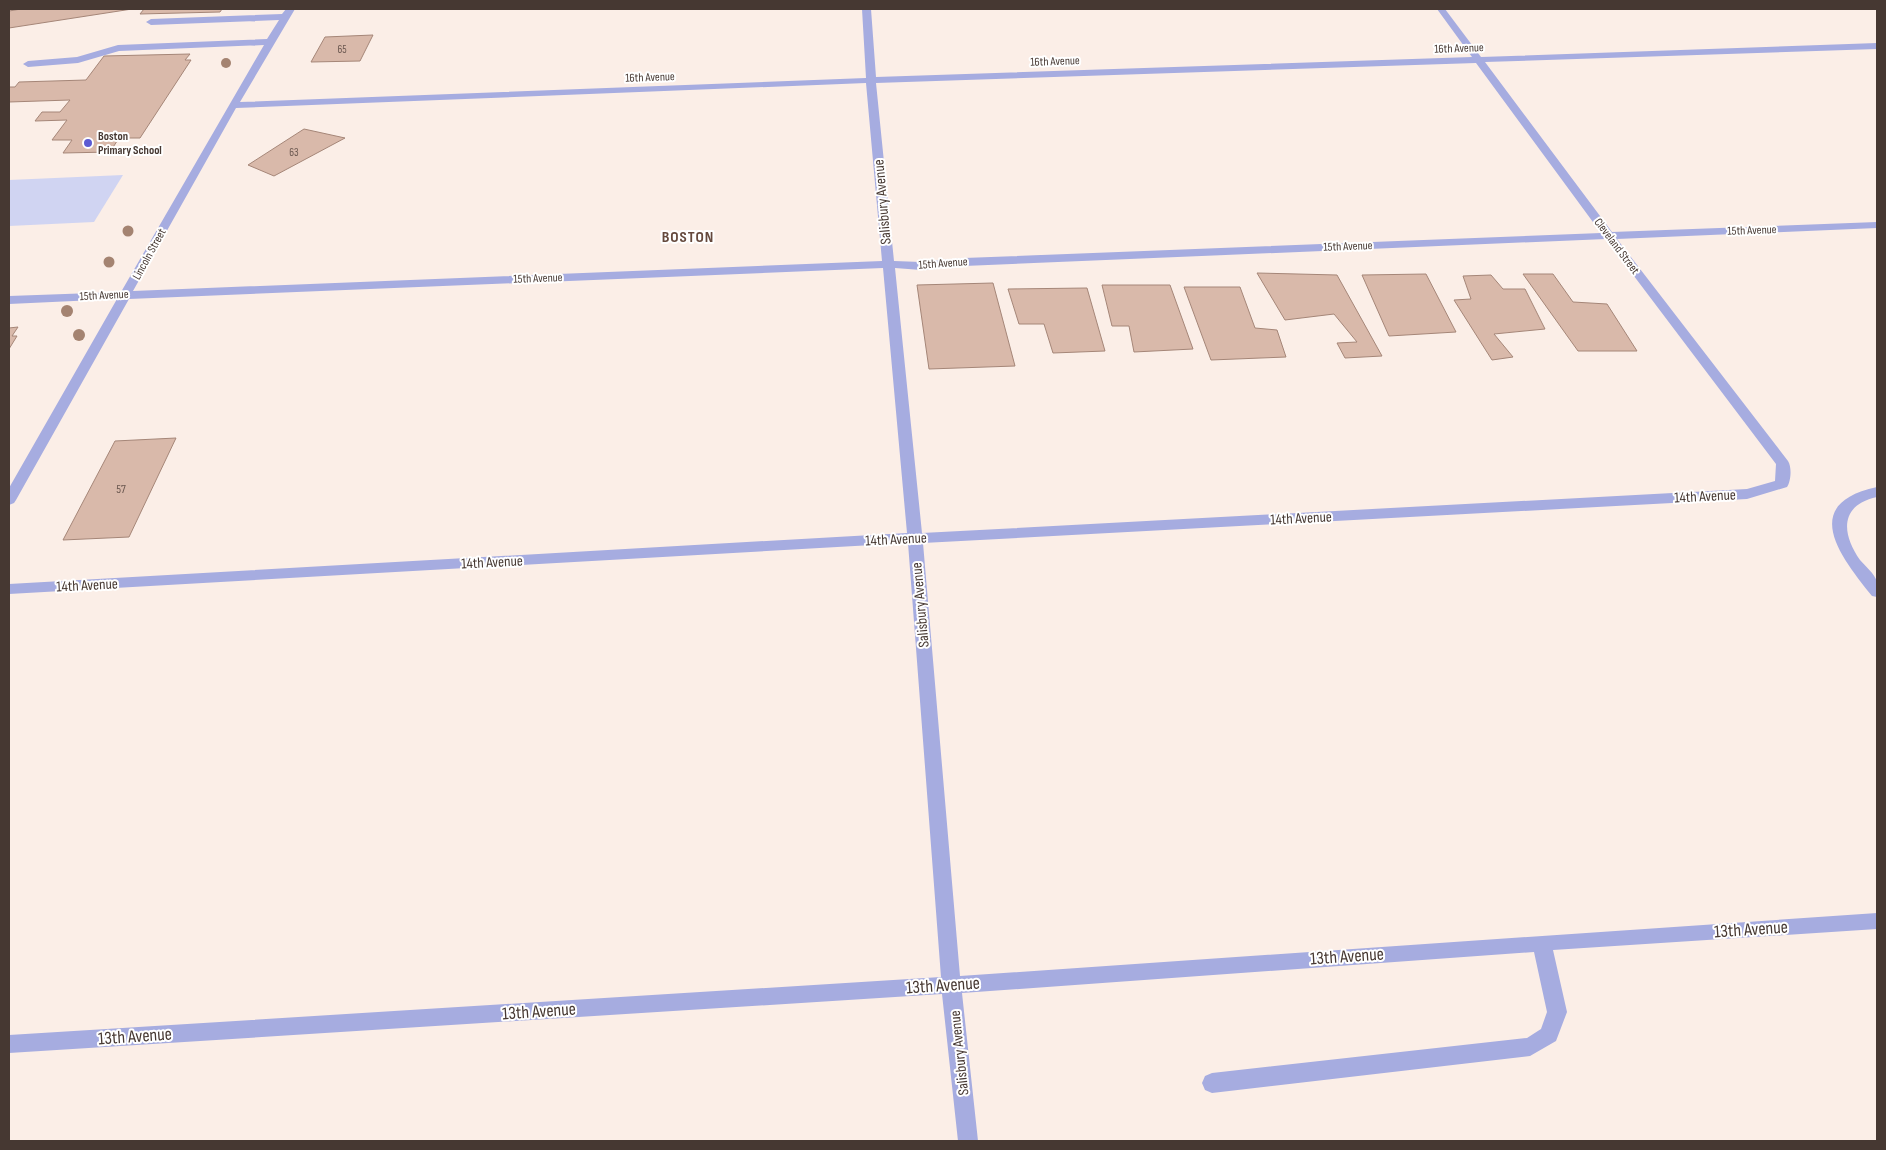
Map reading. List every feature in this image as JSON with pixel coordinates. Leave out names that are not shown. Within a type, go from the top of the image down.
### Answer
[{"type":"street","name":"Salisbury Avenue","points":[[866,9],[914,538],[951,985],[968,1141]]},
{"type":"street","name":"Cleveland Street","points":[[1441,9],[1609,236],[1783,464],[1782,484]]},
{"type":"street","points":[[151,22],[288,13]]},
{"type":"street","name":"Lincoln Street","points":[[9,500],[233,105],[288,13]]},
{"type":"street","points":[[28,64],[78,60],[118,48],[270,42]]},
{"type":"street","name":"16th Avenue","points":[[233,105],[871,80],[1877,46]]},
{"type":"street","name":"15th Avenue","points":[[9,300],[888,264],[921,266],[964,262],[1877,225]]},
{"type":"street","name":"14th Avenue","points":[[9,589],[914,538],[1747,494],[1782,484]]},
{"type":"street","points":[[1877,492],[1855,499],[1844,509],[1838,521],[1840,536],[1848,553],[1877,592]]},
{"type":"street","name":"13th Avenue","points":[[9,1044],[951,985],[1877,921]]},
{"type":"street","points":[[1212,1083],[1530,1047],[1549,1035],[1557,1012],[1542,943]]},
{"type":"water","points":[[123,175],[94,222],[9,226],[9,180]]},
{"type":"building","points":[[21,9],[132,9],[9,28],[9,11]]},
{"type":"building","points":[[144,9],[222,9],[220,12],[140,14]]},
{"type":"building","points":[[373,35],[360,61],[311,62],[325,37]]},
{"type":"building","points":[[190,54],[185,60],[191,60],[140,138],[119,138],[110,152],[63,153],[72,140],[52,140],[67,120],[35,121],[42,112],[60,112],[70,100],[9,102],[9,87],[15,87],[19,82],[86,80],[104,56]]},
{"type":"building","points":[[304,129],[345,138],[274,176],[248,165]]},
{"type":"building","points":[[1257,273],[1337,275],[1382,356],[1345,358],[1337,343],[1357,342],[1334,314],[1285,320]]},
{"type":"building","points":[[1426,274],[1456,332],[1389,336],[1362,275]]},
{"type":"building","points":[[1523,274],[1553,274],[1573,302],[1607,304],[1637,351],[1578,351]]},
{"type":"building","points":[[1491,275],[1503,289],[1525,289],[1545,329],[1494,334],[1513,357],[1492,360],[1454,300],[1471,299],[1463,276]]},
{"type":"building","points":[[993,283],[1015,366],[929,369],[917,285]]},
{"type":"building","points":[[1102,285],[1170,285],[1193,349],[1134,352],[1129,326],[1112,326]]},
{"type":"building","points":[[1184,287],[1240,287],[1255,328],[1277,330],[1286,357],[1211,360]]},
{"type":"building","points":[[1087,288],[1105,351],[1053,353],[1044,324],[1019,324],[1008,289]]},
{"type":"building","points":[[18,327],[12,336],[17,336],[9,349],[9,328]]},
{"type":"building","points":[[176,438],[129,537],[63,540],[115,441]]},
{"type":"place","name":"Boston Primary School","points":[[88,143]]},
{"type":"district","name":"BOSTON","points":[[688,236]]}]
